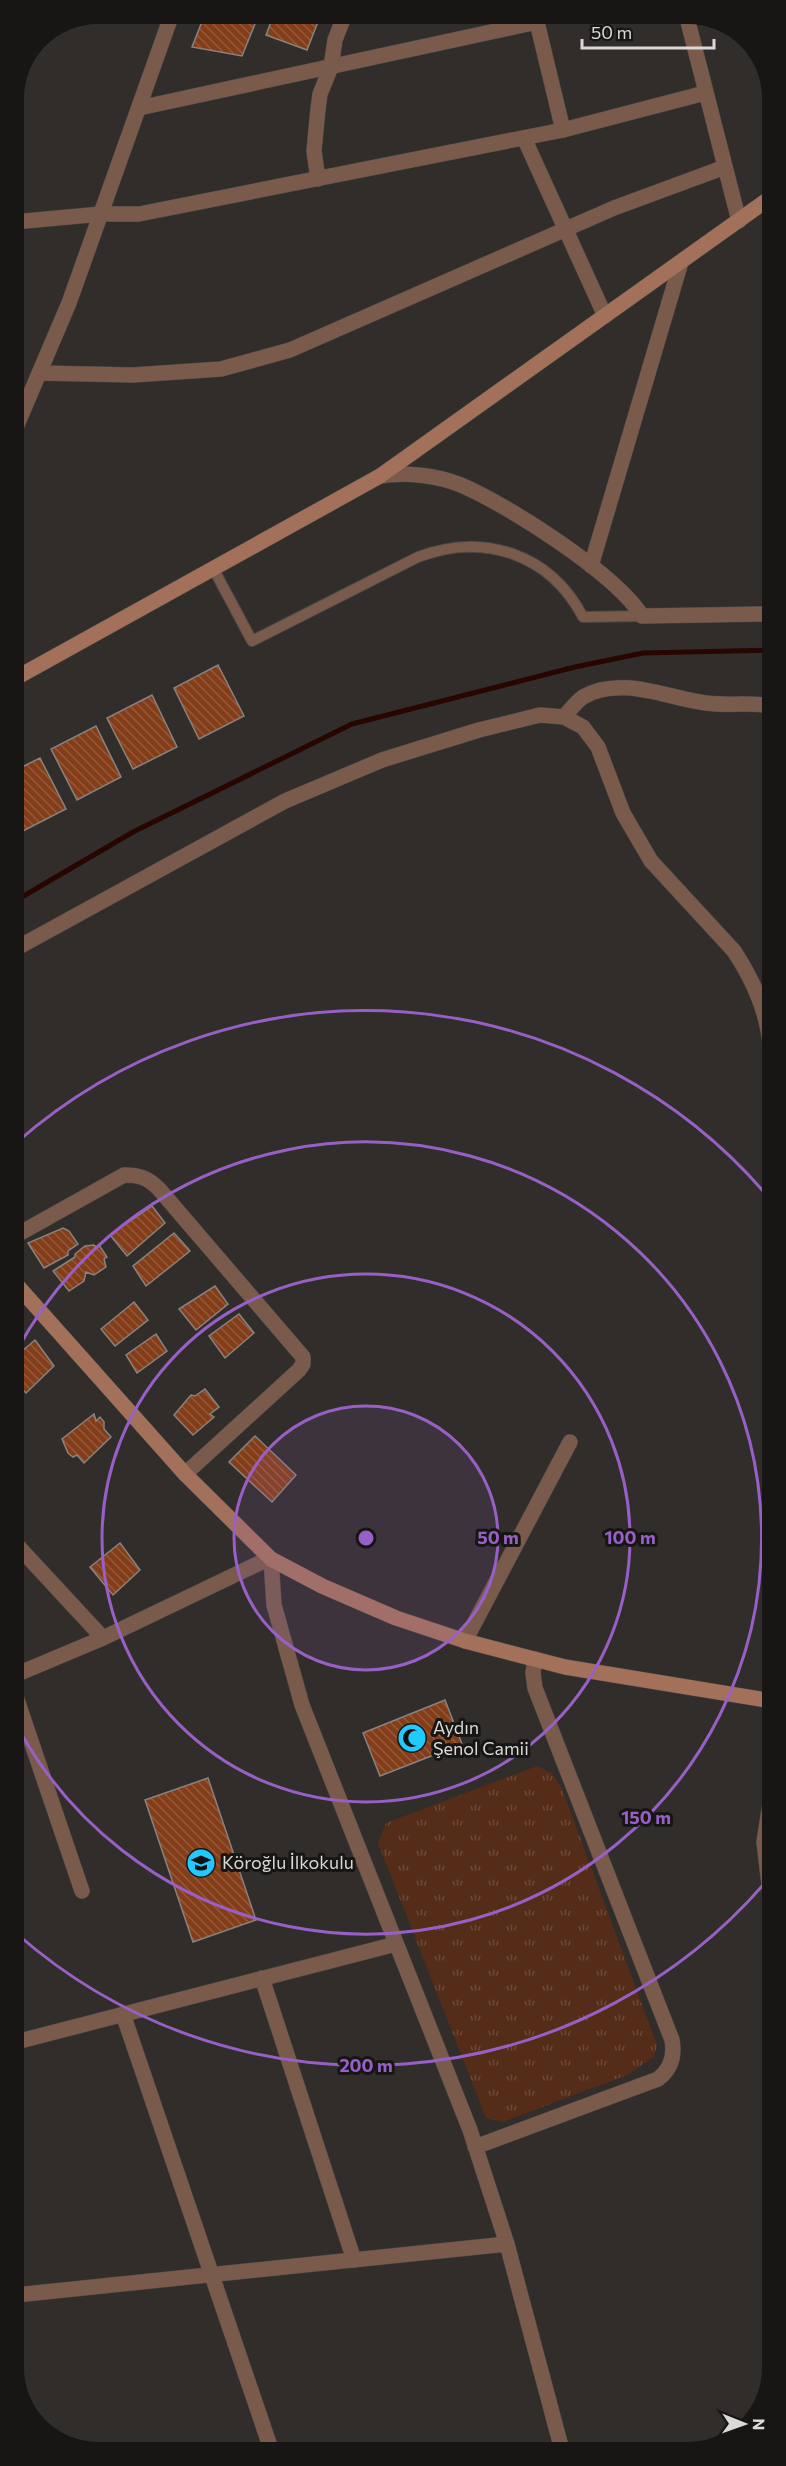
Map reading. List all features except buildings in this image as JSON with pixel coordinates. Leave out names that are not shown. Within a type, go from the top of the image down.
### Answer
[{"type":"main road","points":[[24,673],[380,476],[762,204]]},
{"type":"main road","points":[[24,1293],[185,1474],[270,1558],[322,1586],[396,1618],[465,1641],[565,1666],[762,1699]]},
{"type":"street","points":[[24,408],[69,303],[168,24]]},
{"type":"street","points":[[318,179],[314,151],[320,94],[332,67],[335,40],[341,24]]},
{"type":"street","points":[[139,108],[332,67],[511,24]]},
{"type":"street","points":[[537,24],[563,130]]},
{"type":"street","points":[[688,24],[739,220]]},
{"type":"street","points":[[24,221],[101,214],[138,214],[563,130],[705,93]]},
{"type":"street","points":[[524,138],[605,316]]},
{"type":"street","points":[[39,374],[133,375],[220,369],[290,350],[614,208],[725,167]]},
{"type":"street","points":[[591,566],[681,262]]},
{"type":"street","points":[[24,393],[30,393]]},
{"type":"street","points":[[380,476],[402,473],[460,485],[525,521],[591,566],[627,596],[642,616],[762,614]]},
{"type":"street","points":[[564,717],[581,698],[612,689],[632,688],[708,703],[762,706]]},
{"type":"street","points":[[24,944],[285,801],[382,760],[479,730],[540,715],[564,717],[583,727],[598,747],[623,813],[651,861],[734,951],[745,967],[762,1005]]},
{"type":"street","points":[[24,1231],[124,1175],[140,1175],[151,1180],[303,1357],[303,1364],[299,1370],[185,1474]]},
{"type":"street","points":[[465,1641],[570,1442]]},
{"type":"street","points":[[24,1553],[102,1638]]},
{"type":"street","points":[[24,1671],[102,1638],[270,1558],[273,1605],[302,1705],[475,2147],[507,2244],[560,2442]]},
{"type":"street","points":[[475,2147],[658,2079],[664,2074],[672,2059],[672,2040],[535,1688],[532,1673],[535,1659]]},
{"type":"street","points":[[24,1720],[82,1891]]},
{"type":"street","points":[[24,2040],[396,1944]]},
{"type":"street","points":[[262,1978],[354,2260]]},
{"type":"street","points":[[123,2014],[269,2442]]},
{"type":"street","points":[[24,2294],[507,2244]]},
{"type":"lane","points":[[213,568],[252,641],[418,557],[459,546],[494,549],[536,565],[567,591],[584,617],[642,616]]},
{"type":"green space","points":[[537,1766],[552,1773],[562,1789],[657,2045],[654,2057],[627,2075],[503,2122],[486,2118],[378,1843],[386,1823]]},
{"type":"waterway","points":[[24,896],[133,832],[352,724],[575,667],[643,653],[762,650]]},
{"type":"place","name":"Aydın Şenol Camii","points":[[412,1738]]},
{"type":"place","name":"Köroğlu İlkokulu","points":[[201,1863]]}]
